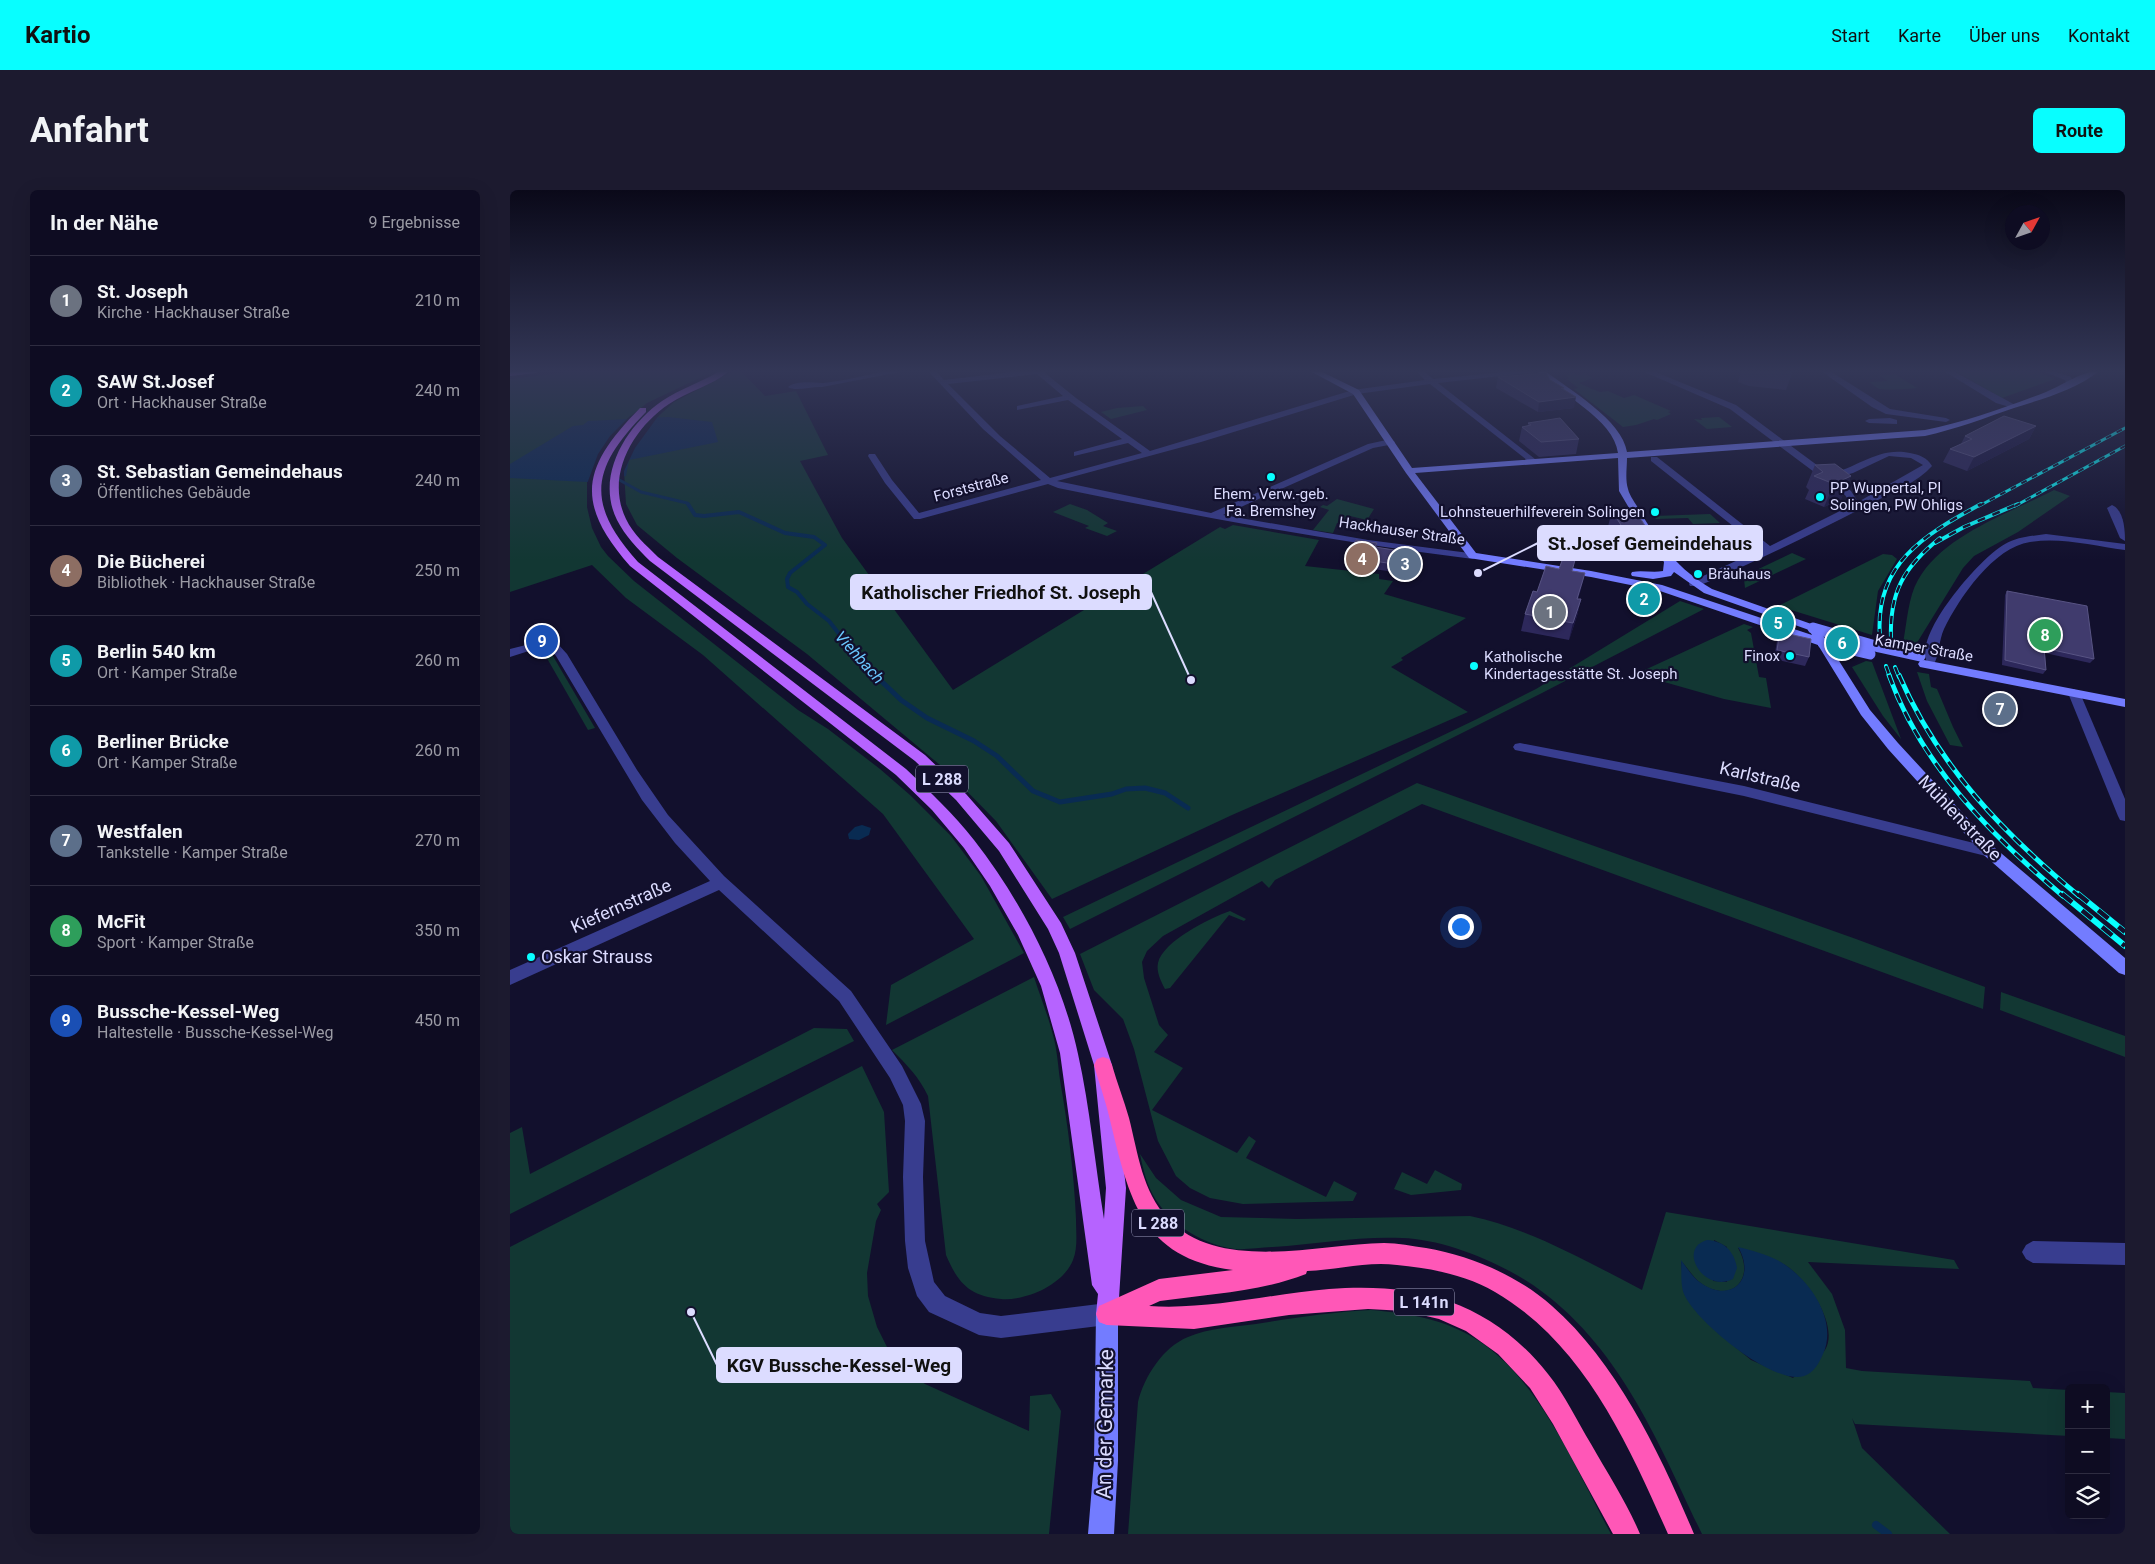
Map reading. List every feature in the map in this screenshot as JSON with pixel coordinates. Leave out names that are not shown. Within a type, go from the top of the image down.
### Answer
[{"type":"highway","name":"L 288","points":[[1103,1065],[1138,1192],[1153,1218],[1162,1228],[1190,1248],[1208,1255],[1227,1259],[1317,1260]]},
{"type":"highway","name":"L 141n","points":[[1317,1260],[1372,1254],[1397,1254],[1445,1261],[1493,1280],[1516,1292],[1537,1308],[1574,1343],[1611,1393],[1628,1422],[1681,1534]]},
{"type":"highway","points":[[1107,1314],[1160,1290],[1259,1277],[1317,1260]]},
{"type":"highway","name":"L 141n","points":[[1107,1314],[1194,1318],[1315,1301],[1361,1297],[1404,1299],[1428,1303],[1452,1312],[1468,1320],[1501,1343],[1538,1380],[1557,1408],[1627,1534]]},
{"type":"main road","name":"L 288","points":[[621,434],[603,461],[597,480],[596,493],[601,520],[614,543],[634,564],[901,772],[937,807],[956,829],[995,882],[1025,933],[1049,986],[1069,1053],[1107,1314]]},
{"type":"main road","name":"L 288","points":[[635,434],[630,440],[617,468],[614,492],[620,516],[635,539],[654,559],[920,758],[961,797],[1004,847],[1055,927],[1067,953],[1103,1065],[1116,1188],[1107,1314]]},
{"type":"main road","points":[[1385,434],[1409,470],[1473,556]]},
{"type":"main road","points":[[1615,434],[1622,446],[1621,480],[1624,491],[1670,563],[1694,584]]},
{"type":"main road","points":[[1782,443],[1871,434]]},
{"type":"main road","points":[[1409,470],[1915,434]]},
{"type":"main road","name":"Hackhauser Straße","points":[[1473,556],[1614,576],[1674,591]]},
{"type":"main road","points":[[1614,576],[1629,573],[1659,576],[1669,572],[1670,563]]},
{"type":"main road","points":[[1614,576],[1694,584]]},
{"type":"main road","name":"Kamper Straße","points":[[1694,584],[1725,599],[1813,628],[1925,660],[2125,703]]},
{"type":"main road","name":"Kamper Straße","points":[[1674,591],[1823,643],[1855,652],[1925,660]]},
{"type":"main road","name":"Mühlenstraße","points":[[1813,628],[1855,698],[1875,725],[1990,852],[2073,926],[2125,968]]},
{"type":"main road","name":"An der Gemarke","points":[[1101,1534],[1106,1461],[1107,1314]]},
{"type":"street","name":"Hackhauser Straße","points":[[994,434],[1048,481],[1148,504],[1337,537],[1473,556]]},
{"type":"street","points":[[1119,434],[1149,454]]},
{"type":"street","name":"Forststraße","points":[[872,456],[888,481],[917,517],[1217,434]]},
{"type":"street","points":[[1497,434],[1532,462]]},
{"type":"street","points":[[1769,434],[1828,477],[1853,498],[1854,505],[1851,509]]},
{"type":"street","points":[[1077,454],[1128,440]]},
{"type":"street","points":[[1214,515],[1371,446],[1391,442]]},
{"type":"street","points":[[1694,584],[1724,572],[1876,497],[1926,470],[1928,464],[1914,456],[1889,452],[1840,475],[1828,477]]},
{"type":"street","points":[[1654,459],[1769,550]]},
{"type":"street","points":[[2125,511],[2112,508],[2125,538]]},
{"type":"street","points":[[1925,660],[1932,640],[1973,575],[2004,546],[2019,539],[2044,536],[2125,547]]},
{"type":"street","points":[[510,652],[534,646],[553,644],[561,654],[650,801],[680,839],[722,882],[844,996],[857,1012],[906,1089],[912,1104],[915,1121],[913,1186],[915,1241],[919,1268],[925,1288],[936,1304],[979,1324],[1001,1326],[1107,1314]]},
{"type":"street","points":[[2074,693],[2124,810]]},
{"type":"street","name":"Karlstraße","points":[[1520,747],[1744,791],[1990,852]]},
{"type":"street","name":"Kiefernstraße","points":[[510,978],[722,882]]},
{"type":"street","points":[[2033,1252],[2125,1254]]},
{"type":"green space","points":[[510,434],[612,434],[587,482],[587,507],[592,528],[601,547],[608,556],[634,581],[798,710],[828,729],[880,769],[910,795],[951,836],[981,876],[1024,953],[886,1025],[891,985],[974,939],[883,814],[703,655],[626,598],[592,565],[510,592]]},
{"type":"green space","points":[[645,434],[817,434],[828,455],[800,461],[842,538],[953,690],[1220,527],[1225,529],[1233,525],[1319,540],[1305,566],[1379,574],[1379,579],[1393,581],[1384,594],[1466,618],[1401,658],[1403,660],[1391,667],[1468,712],[1232,815],[1052,899],[996,821],[946,770],[807,654],[677,558],[637,525],[626,504],[624,471],[628,460]]},
{"type":"green space","points":[[2054,490],[2070,496],[2018,532],[1974,556],[1963,568],[1915,646],[1903,643],[1912,594],[1918,580],[1929,564],[1960,538]]},
{"type":"green space","points":[[1337,499],[1374,509],[1367,520],[1350,516],[1345,524],[1337,523],[1333,533],[1313,530],[1329,510],[1320,507],[1323,505],[1327,506]]},
{"type":"green space","points":[[1070,504],[1087,510],[1108,523],[1103,526],[1117,531],[1107,536],[1085,528],[1089,526],[1053,512]]},
{"type":"green space","points":[[1710,514],[1720,523],[1693,524],[1688,518],[1656,519],[1654,516]]},
{"type":"green space","points":[[1792,553],[1806,559],[1745,588],[1744,579],[1746,575]]},
{"type":"green space","points":[[1883,554],[1892,555],[1897,559],[1878,591],[1872,635],[1778,606]]},
{"type":"green space","points":[[1680,601],[1704,609],[1542,693],[1070,929],[1063,917],[1536,689]]},
{"type":"green space","points":[[1744,624],[1753,627],[1747,630],[1751,633],[1759,677],[1766,678],[1771,708],[1724,699],[1636,674]]},
{"type":"green space","points":[[550,651],[595,728],[588,730],[544,653]]},
{"type":"green space","points":[[1866,661],[1872,662],[1901,739],[1883,716],[1852,667]]},
{"type":"green space","points":[[1917,672],[1929,674],[1931,687],[1937,689],[1963,747],[1950,745],[1927,701]]},
{"type":"green space","points":[[1417,783],[1856,939],[1985,987],[1983,1009],[1422,804],[1275,880],[1269,888],[1262,881],[1163,936],[1147,951],[1142,962],[1144,978],[1159,1025],[1168,1035],[1154,1052],[1183,1068],[1152,1110],[1237,1153],[1249,1136],[1256,1141],[1246,1158],[1326,1197],[1334,1181],[1357,1193],[1353,1201],[1243,1204],[1210,1198],[1190,1188],[1176,1176],[1158,1141],[1134,1049],[1123,1019],[1094,990],[1080,954]]},
{"type":"green space","points":[[1230,911],[1246,919],[1244,921],[1229,915],[1170,988],[1165,989],[1160,980],[1158,969],[1158,963],[1162,955],[1188,931]]},
{"type":"green space","points":[[1034,977],[1054,1040],[1068,1132],[1076,1219],[1075,1255],[1068,1269],[1061,1277],[1043,1290],[1021,1297],[1001,1299],[981,1295],[973,1291],[960,1280],[950,1265],[946,1255],[928,1096],[917,1077],[892,1050]]},
{"type":"green space","points":[[2001,992],[2125,1036],[2125,1057],[2000,1010]]},
{"type":"green space","points":[[814,1028],[847,1029],[854,1041],[510,1214],[510,1133],[522,1127],[530,1174]]},
{"type":"green space","points":[[862,1066],[884,1112],[889,1192],[877,1204],[881,1210],[876,1221],[867,1273],[868,1296],[877,1327],[894,1361],[925,1384],[1029,1431],[1030,1396],[1051,1394],[1061,1411],[1049,1534],[510,1534],[510,1247]]},
{"type":"green space","points":[[1140,1154],[1156,1178],[1181,1200],[1221,1217],[1297,1219],[1470,1216],[1492,1221],[1558,1247],[1642,1290],[1666,1212],[1954,1260],[1959,1269],[1808,1262],[1832,1294],[1845,1330],[1846,1368],[1862,1371],[2030,1381],[2033,1388],[2065,1390],[2065,1436],[1855,1424],[1852,1418],[1862,1448],[1950,1534],[1702,1534],[1652,1431],[1614,1367],[1564,1309],[1519,1276],[1470,1253],[1418,1239],[1370,1238],[1240,1249],[1223,1247],[1190,1233],[1171,1218],[1156,1200],[1146,1177]],"holes":[[[1714,1240],[1727,1247],[1727,1282],[1713,1281]],[[1738,1248],[1762,1255],[1785,1265],[1802,1280],[1818,1303],[1828,1328],[1828,1340],[1825,1350],[1793,1378],[1751,1360],[1717,1332],[1684,1293],[1681,1261],[1699,1282],[1713,1289],[1723,1291],[1738,1285],[1742,1278],[1744,1269],[1743,1259]]]},
{"type":"green space","points":[[1435,1170],[1462,1184],[1461,1190],[1411,1195],[1394,1189],[1402,1172],[1427,1184]]},
{"type":"green space","points":[[1371,1310],[1409,1315],[1446,1324],[1469,1335],[1493,1351],[1515,1372],[1552,1424],[1611,1534],[1128,1534],[1138,1402],[1150,1373],[1170,1348],[1188,1337],[1213,1330],[1342,1312]]},
{"type":"green space","points":[[2110,1392],[2125,1393],[2125,1439],[2110,1438]]},
{"type":"water","points":[[560,434],[716,434],[718,442],[629,460],[626,476],[587,482],[510,478],[510,464]]},
{"type":"water","points":[[862,825],[871,828],[869,835],[859,840],[849,839],[848,834],[855,827]]},
{"type":"water","points":[[1707,1240],[1718,1242],[1731,1252],[1737,1268],[1733,1279],[1723,1282],[1713,1280],[1704,1276],[1698,1268],[1694,1260],[1694,1252],[1698,1245]]},
{"type":"water","points":[[1738,1247],[1768,1256],[1784,1264],[1804,1281],[1819,1303],[1827,1329],[1827,1341],[1818,1364],[1808,1375],[1791,1376],[1774,1371],[1756,1362],[1737,1349],[1703,1320],[1684,1294],[1681,1260],[1695,1278],[1712,1289],[1722,1291],[1738,1285],[1743,1278],[1744,1269],[1743,1259]]},
{"type":"pier","points":[[612,434],[645,434],[635,448],[624,471],[624,479],[587,484],[598,454]]},
{"type":"building","points":[[1531,434],[1574,434],[1579,439],[1541,442]]},
{"type":"building","points":[[1969,434],[2021,434],[1974,457],[1950,449],[1972,439],[1965,436]]},
{"type":"building","points":[[1835,464],[1851,476],[1834,484],[1814,476],[1823,472],[1815,465]]},
{"type":"building","points":[[1635,510],[1651,535],[1628,536],[1612,511]]},
{"type":"building","points":[[1356,540],[1377,543],[1375,547],[1420,554],[1414,567],[1347,557]]},
{"type":"building","points":[[1563,558],[1575,560],[1572,571],[1585,573],[1577,599],[1581,599],[1573,623],[1525,614],[1533,591],[1537,592],[1546,566],[1559,569]]},
{"type":"building","points":[[2007,591],[2087,606],[2094,659],[2044,648],[2046,670],[2005,660]]},
{"type":"building","points":[[1780,632],[1811,639],[1809,657],[1777,650]]},
{"type":"waterway","name":"Viehbach","points":[[614,477],[641,492],[687,503],[689,506]]},
{"type":"waterway","name":"Viehbach","points":[[688,504],[695,515],[704,516],[739,512],[785,533],[814,537],[825,545],[790,573],[787,579],[788,587],[797,592],[807,604],[829,621],[861,662],[876,677]]},
{"type":"waterway","name":"Viehbach","points":[[875,675],[901,700],[927,718],[974,741],[997,756],[1033,791],[1060,802],[1112,794],[1126,789],[1145,788],[1165,793],[1188,808]]},
{"type":"waterway","name":"Viehbach","points":[[1876,1525],[1888,1534]]},
{"type":"railway","points":[[1979,506],[2114,434]]},
{"type":"railway","points":[[2015,506],[2125,446]]},
{"type":"railway","points":[[1880,637],[1880,612],[1885,590],[1894,571],[1922,540],[1981,504]]},
{"type":"railway","points":[[1935,543],[1964,527],[2018,504]]},
{"type":"railway","points":[[1891,640],[1893,608],[1901,582],[1917,559],[1940,538]]},
{"type":"railway","points":[[1886,666],[1890,677]]},
{"type":"railway","points":[[1895,667],[1899,677]]},
{"type":"railway","points":[[1889,675],[1903,708],[1920,739],[1939,769],[1961,797],[2010,849],[2063,896]]},
{"type":"railway","points":[[1899,675],[1915,708],[1953,769],[1999,823],[2024,848],[2079,896]]},
{"type":"railway","points":[[2062,894],[2125,946]]},
{"type":"railway","points":[[2078,894],[2125,932]]},
{"type":"place","name":"Ehem. Verw.-geb. Fa. Bremshey","points":[[1271,477]]},
{"type":"place","name":"PP Wuppertal, PI Solingen, PW Ohligs","points":[[1820,497]]},
{"type":"place","name":"Lohnsteuerhilfeverein Solingen","points":[[1655,512]]},
{"type":"place","name":"Die Bücherei","points":[[1362,559]]},
{"type":"place","name":"St. Sebastian Gemeindehaus","points":[[1405,564]]},
{"type":"place","name":"St.Josef Gemeindehaus","points":[[1478,573]]},
{"type":"place","name":"Bräuhaus","points":[[1698,574]]},
{"type":"place","name":"SAW St.Josef","points":[[1644,599]]},
{"type":"place","name":"St. Joseph","points":[[1550,612]]},
{"type":"place","name":"Berlin 540 km","points":[[1778,623]]},
{"type":"place","name":"McFit","points":[[2045,635]]},
{"type":"place","name":"Bussche-Kessel-Weg","points":[[542,641]]},
{"type":"place","name":"Berliner Brücke","points":[[1842,643]]},
{"type":"place","name":"Finox","points":[[1790,656]]},
{"type":"place","name":"Katholische Kindertagesstätte St. Joseph","points":[[1474,666]]},
{"type":"place","name":"Katholischer Friedhof St. Joseph","points":[[1191,680]]},
{"type":"place","name":"Westfalen","points":[[2000,709]]},
{"type":"place","name":"Oskar Strauss","points":[[531,957]]},
{"type":"place","name":"KGV Bussche-Kessel-Weg","points":[[691,1312]]}]
